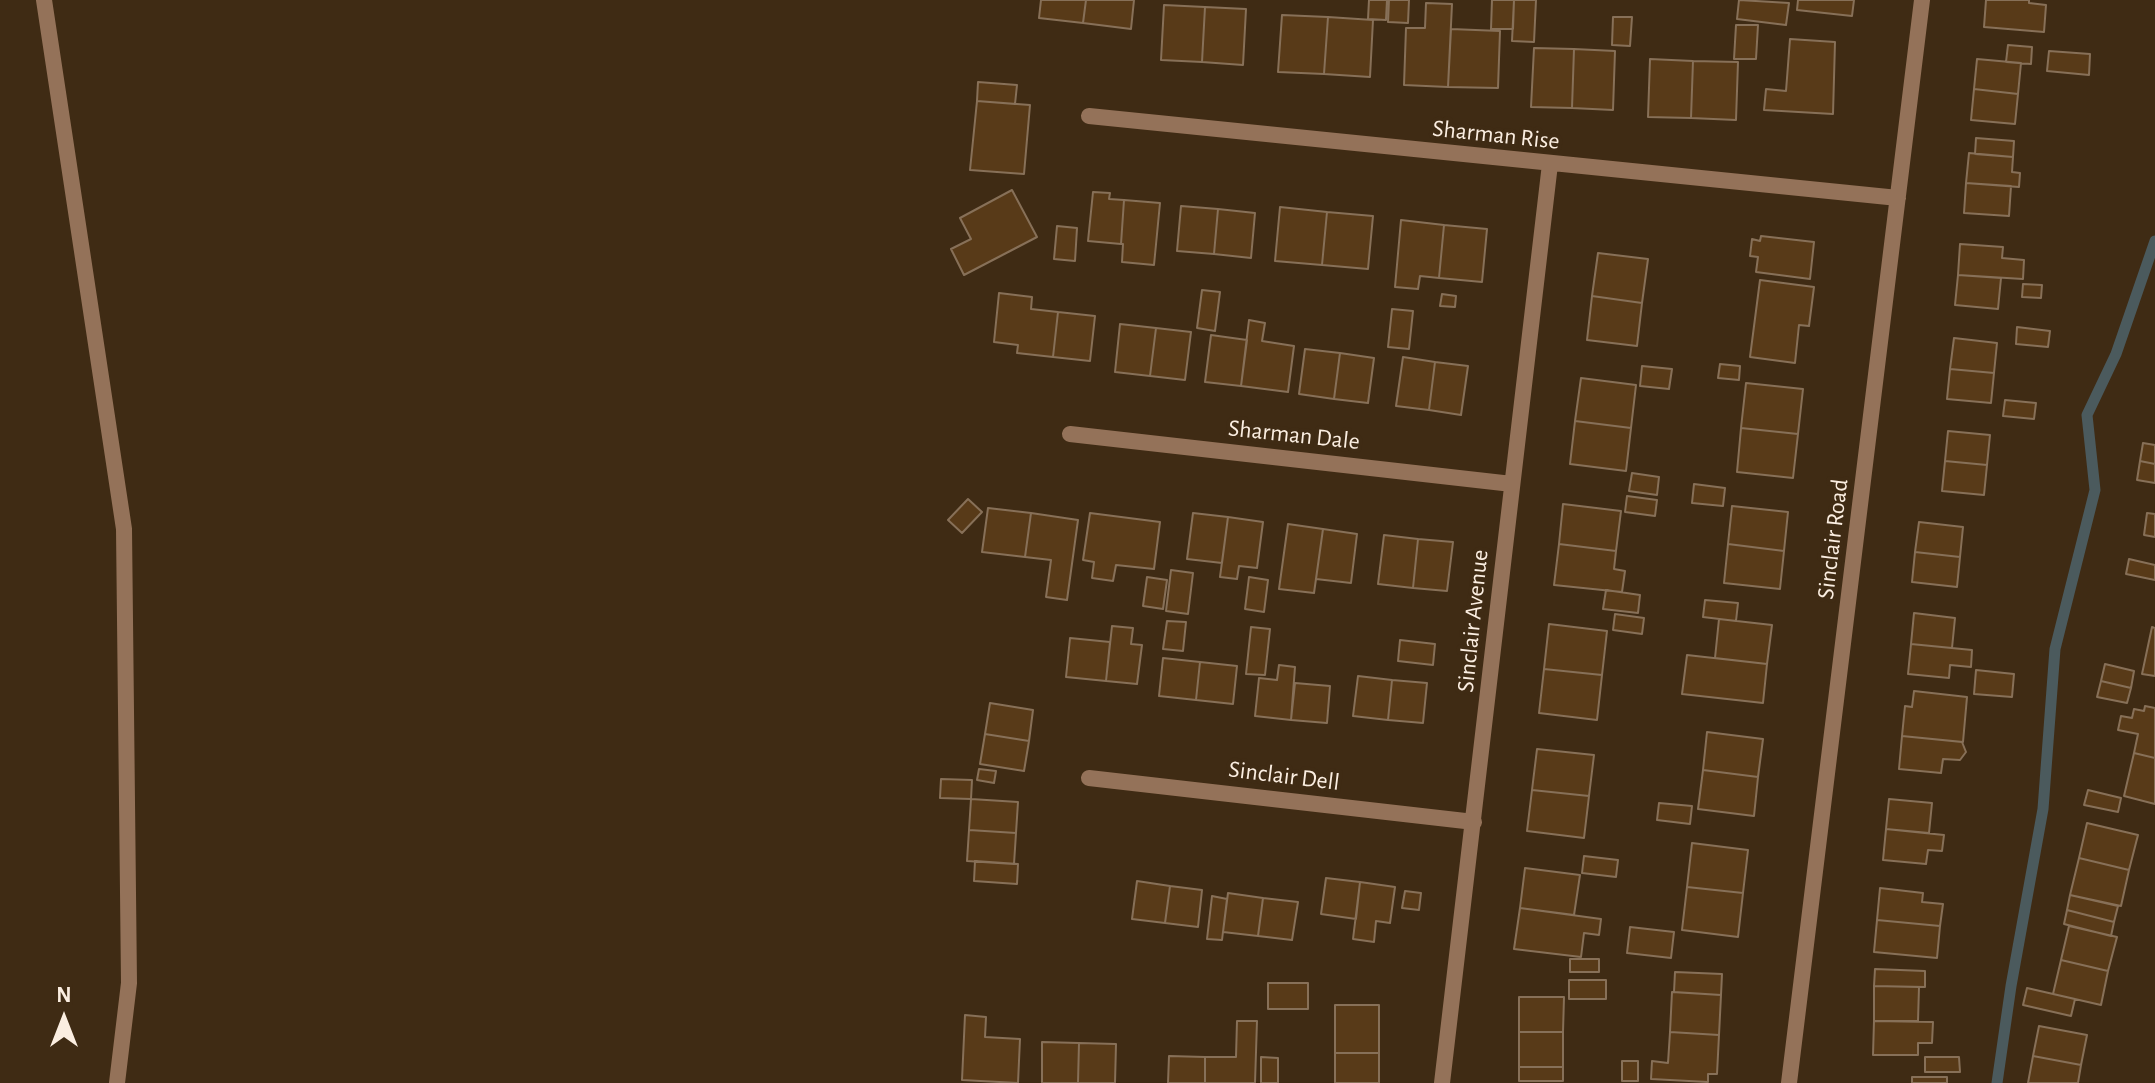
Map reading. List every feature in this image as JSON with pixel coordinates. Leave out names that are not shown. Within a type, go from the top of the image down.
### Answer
[{"type":"street","points":[[44,0],[124,529],[129,983],[117,1083]]},
{"type":"street","name":"Sinclair Road","points":[[1789,1083],[1922,0]]},
{"type":"street","name":"Sharman Rise","points":[[1089,116],[1898,198]]},
{"type":"street","name":"Sinclair Avenue","points":[[1442,1083],[1550,164]]},
{"type":"street","name":"Sharman Dale","points":[[1070,434],[1512,484]]},
{"type":"street","name":"Sinclair Dell","points":[[1089,778],[1474,822]]},
{"type":"building","points":[[1041,0],[1086,0],[1083,23],[1039,18]]},
{"type":"building","points":[[1086,0],[1134,0],[1131,29],[1083,23]]},
{"type":"building","points":[[1369,0],[1387,0],[1386,20],[1368,19]]},
{"type":"building","points":[[1389,0],[1409,0],[1408,23],[1388,22]]},
{"type":"building","points":[[1492,0],[1514,0],[1513,29],[1491,29]]},
{"type":"building","points":[[1514,0],[1536,0],[1534,42],[1512,41]]},
{"type":"building","points":[[1739,0],[1789,3],[1786,25],[1737,19]]},
{"type":"building","points":[[1798,0],[1854,0],[1852,16],[1797,10]]},
{"type":"building","points":[[1986,0],[2029,0],[2029,3],[2046,5],[2044,32],[1984,27]]},
{"type":"building","points":[[1426,3],[1452,4],[1448,87],[1404,85],[1406,28],[1425,28]]},
{"type":"building","points":[[1164,5],[1205,7],[1202,62],[1161,60]]},
{"type":"building","points":[[1205,7],[1246,9],[1243,65],[1202,62]]},
{"type":"building","points":[[1282,15],[1328,17],[1324,74],[1278,72]]},
{"type":"building","points":[[1328,17],[1373,20],[1370,77],[1324,74]]},
{"type":"building","points":[[1613,17],[1632,17],[1630,46],[1612,45]]},
{"type":"building","points":[[1736,25],[1758,25],[1756,59],[1734,59]]},
{"type":"building","points":[[1451,29],[1500,31],[1498,88],[1448,87]]},
{"type":"building","points":[[1790,39],[1835,42],[1833,114],[1764,110],[1766,89],[1786,91]]},
{"type":"building","points":[[2008,45],[2032,47],[2031,64],[2006,62]]},
{"type":"building","points":[[1534,48],[1574,49],[1572,108],[1531,107]]},
{"type":"building","points":[[1574,49],[1615,51],[1613,110],[1572,108]]},
{"type":"building","points":[[2049,51],[2090,54],[2089,75],[2047,71]]},
{"type":"building","points":[[1650,59],[1693,61],[1691,118],[1648,117]]},
{"type":"building","points":[[1977,59],[2021,63],[2018,94],[1974,89]]},
{"type":"building","points":[[1693,61],[1738,62],[1736,120],[1691,118]]},
{"type":"building","points":[[978,82],[1017,85],[1015,104],[977,101]]},
{"type":"building","points":[[1974,89],[2018,94],[2015,124],[1971,120]]},
{"type":"building","points":[[977,101],[1030,105],[1024,174],[970,170]]},
{"type":"building","points":[[1976,138],[2014,141],[2013,157],[1975,154]]},
{"type":"building","points":[[1969,153],[2013,157],[2012,172],[2020,173],[2019,187],[1966,183]]},
{"type":"building","points":[[1966,183],[2011,186],[2009,216],[1964,213]]},
{"type":"building","points":[[1012,190],[1037,237],[964,275],[951,249],[971,239],[960,218]]},
{"type":"building","points":[[1093,192],[1110,193],[1109,199],[1124,200],[1121,244],[1088,241]]},
{"type":"building","points":[[1124,200],[1160,203],[1154,265],[1122,262]]},
{"type":"building","points":[[1181,206],[1218,209],[1214,254],[1177,251]]},
{"type":"building","points":[[1280,207],[1327,212],[1322,265],[1275,261]]},
{"type":"building","points":[[1218,209],[1255,213],[1251,258],[1214,254]]},
{"type":"building","points":[[1327,212],[1373,216],[1368,269],[1322,265]]},
{"type":"building","points":[[1401,220],[1444,225],[1439,278],[1420,276],[1418,289],[1395,287]]},
{"type":"building","points":[[1444,225],[1487,229],[1482,282],[1439,278]]},
{"type":"building","points":[[1057,226],[1077,228],[1075,261],[1054,259]]},
{"type":"building","points":[[1761,236],[1814,242],[1810,279],[1756,272],[1758,257],[1750,256],[1752,239],[1760,241]]},
{"type":"building","points":[[1960,244],[2003,247],[2002,258],[2024,260],[2023,279],[1958,275]]},
{"type":"building","points":[[1598,253],[1648,259],[1642,303],[1592,296]]},
{"type":"building","points":[[1958,275],[2001,278],[1998,309],[1955,305]]},
{"type":"building","points":[[1760,280],[1814,287],[1809,326],[1799,325],[1795,363],[1750,357]]},
{"type":"building","points":[[2023,284],[2042,285],[2041,298],[2022,297]]},
{"type":"building","points":[[1202,290],[1220,292],[1215,331],[1197,328]]},
{"type":"building","points":[[999,293],[1032,297],[1031,309],[1058,312],[1053,357],[1017,353],[1018,345],[994,342]]},
{"type":"building","points":[[1442,294],[1456,296],[1455,307],[1440,306]]},
{"type":"building","points":[[1592,296],[1642,303],[1637,346],[1587,340]]},
{"type":"building","points":[[1392,309],[1413,311],[1409,349],[1388,347]]},
{"type":"building","points":[[1058,312],[1095,316],[1090,361],[1053,357]]},
{"type":"building","points":[[1249,320],[1265,323],[1262,341],[1294,346],[1288,392],[1241,386]]},
{"type":"building","points":[[1120,324],[1156,328],[1150,376],[1115,372]]},
{"type":"building","points":[[2017,327],[2050,331],[2048,347],[2016,344]]},
{"type":"building","points":[[1156,328],[1191,332],[1185,380],[1150,376]]},
{"type":"building","points":[[1211,335],[1247,340],[1241,386],[1205,382]]},
{"type":"building","points":[[1954,338],[1997,343],[1994,373],[1950,369]]},
{"type":"building","points":[[1305,349],[1340,353],[1334,399],[1299,394]]},
{"type":"building","points":[[1340,353],[1374,358],[1368,403],[1334,399]]},
{"type":"building","points":[[1403,357],[1435,362],[1429,410],[1396,406]]},
{"type":"building","points":[[1435,362],[1468,366],[1461,415],[1429,410]]},
{"type":"building","points":[[1720,364],[1740,366],[1739,380],[1718,378]]},
{"type":"building","points":[[1642,366],[1672,369],[1669,389],[1640,386]]},
{"type":"building","points":[[1950,369],[1994,373],[1991,403],[1947,399]]},
{"type":"building","points":[[1581,378],[1636,385],[1631,428],[1575,421]]},
{"type":"building","points":[[1746,383],[1803,389],[1798,434],[1741,428]]},
{"type":"building","points":[[2005,400],[2036,403],[2034,419],[2003,416]]},
{"type":"building","points":[[1575,421],[1631,428],[1626,471],[1570,464]]},
{"type":"building","points":[[1741,428],[1798,434],[1793,478],[1737,472]]},
{"type":"building","points":[[1948,431],[1990,435],[1987,465],[1945,461]]},
{"type":"building","points":[[2143,443],[2155,445],[2155,464],[2140,461]]},
{"type":"building","points":[[1945,461],[1987,465],[1984,495],[1942,491]]},
{"type":"building","points":[[2140,461],[2155,464],[2155,483],[2137,480]]},
{"type":"building","points":[[1632,473],[1659,477],[1657,495],[1629,491]]},
{"type":"building","points":[[1694,484],[1725,488],[1723,506],[1692,503]]},
{"type":"building","points":[[1627,496],[1657,500],[1655,516],[1625,512]]},
{"type":"building","points":[[968,499],[982,512],[962,533],[948,520]]},
{"type":"building","points":[[1563,504],[1621,511],[1616,551],[1559,544]]},
{"type":"building","points":[[1732,506],[1788,512],[1784,551],[1728,544]]},
{"type":"building","points":[[988,508],[1031,513],[1025,557],[982,552]]},
{"type":"building","points":[[1031,513],[1078,520],[1067,600],[1046,597],[1051,560],[1025,557]]},
{"type":"building","points":[[1090,513],[1160,522],[1154,569],[1116,565],[1113,581],[1092,578],[1094,562],[1083,560]]},
{"type":"building","points":[[1193,513],[1228,517],[1222,563],[1187,559]]},
{"type":"building","points":[[2147,513],[2155,514],[2155,537],[2144,535]]},
{"type":"building","points":[[1228,517],[1263,522],[1257,568],[1239,566],[1237,579],[1220,577]]},
{"type":"building","points":[[1919,522],[1963,527],[1960,557],[1915,552]]},
{"type":"building","points":[[1288,524],[1323,529],[1314,593],[1279,589]]},
{"type":"building","points":[[1323,529],[1357,534],[1351,583],[1316,579]]},
{"type":"building","points":[[1384,535],[1418,539],[1413,588],[1378,584]]},
{"type":"building","points":[[1418,539],[1453,542],[1447,591],[1413,588]]},
{"type":"building","points":[[1559,544],[1616,551],[1614,569],[1625,571],[1622,592],[1554,585]]},
{"type":"building","points":[[1728,544],[1784,551],[1780,589],[1724,583]]},
{"type":"building","points":[[1915,552],[1960,557],[1957,587],[1912,582]]},
{"type":"building","points":[[2129,559],[2155,565],[2155,580],[2126,574]]},
{"type":"building","points":[[1171,570],[1193,573],[1188,614],[1166,611]]},
{"type":"building","points":[[1147,577],[1167,580],[1163,609],[1143,606]]},
{"type":"building","points":[[1249,577],[1268,580],[1264,612],[1245,609]]},
{"type":"building","points":[[1606,590],[1640,595],[1638,613],[1603,609]]},
{"type":"building","points":[[1705,600],[1738,603],[1736,621],[1703,617]]},
{"type":"building","points":[[1914,613],[1955,618],[1952,648],[1911,644]]},
{"type":"building","points":[[1615,614],[1644,618],[1642,634],[1613,630]]},
{"type":"building","points":[[1719,619],[1772,625],[1767,664],[1715,658]]},
{"type":"building","points":[[1167,621],[1186,622],[1183,651],[1163,649]]},
{"type":"building","points":[[1549,624],[1607,631],[1602,675],[1544,669]]},
{"type":"building","points":[[1112,626],[1133,628],[1131,644],[1142,645],[1137,684],[1106,681]]},
{"type":"building","points":[[1251,627],[1270,629],[1265,675],[1246,674]]},
{"type":"building","points":[[2152,627],[2155,628],[2155,676],[2142,674]]},
{"type":"building","points":[[1070,638],[1110,642],[1106,681],[1066,677]]},
{"type":"building","points":[[1400,640],[1435,644],[1433,665],[1398,661]]},
{"type":"building","points":[[1911,644],[1972,650],[1971,667],[1950,665],[1949,678],[1908,674]]},
{"type":"building","points":[[1687,655],[1767,664],[1763,703],[1682,694]]},
{"type":"building","points":[[1163,658],[1200,662],[1196,700],[1159,696]]},
{"type":"building","points":[[1200,662],[1237,666],[1233,704],[1196,700]]},
{"type":"building","points":[[2105,664],[2134,671],[2131,688],[2101,681]]},
{"type":"building","points":[[1279,665],[1295,667],[1291,720],[1255,716],[1259,678],[1277,680]]},
{"type":"building","points":[[1544,669],[1602,675],[1597,720],[1539,713]]},
{"type":"building","points":[[1976,670],[2014,674],[2012,697],[1974,694]]},
{"type":"building","points":[[1358,676],[1392,680],[1388,720],[1353,716]]},
{"type":"building","points":[[1392,680],[1427,683],[1423,723],[1388,720]]},
{"type":"building","points":[[2101,681],[2131,688],[2127,703],[2097,697]]},
{"type":"building","points":[[1295,683],[1330,686],[1327,723],[1291,720]]},
{"type":"building","points":[[1914,691],[1967,697],[1963,742],[1902,736],[1905,706],[1912,707]]},
{"type":"building","points":[[990,703],[1033,710],[1029,741],[985,734]]},
{"type":"building","points":[[2145,706],[2155,708],[2155,758],[2134,753],[2138,734],[2118,730],[2121,716],[2132,718],[2134,709],[2144,711]]},
{"type":"building","points":[[1707,732],[1763,739],[1758,777],[1703,770]]},
{"type":"building","points":[[985,734],[1029,741],[1024,771],[980,764]]},
{"type":"building","points":[[1902,736],[1962,742],[1966,752],[1960,760],[1943,759],[1941,773],[1899,769]]},
{"type":"building","points":[[1537,749],[1594,755],[1589,796],[1532,790]]},
{"type":"building","points":[[2134,753],[2155,758],[2155,804],[2124,796]]},
{"type":"building","points":[[979,769],[996,771],[994,783],[977,780]]},
{"type":"building","points":[[1703,770],[1758,777],[1754,816],[1698,809]]},
{"type":"building","points":[[941,779],[972,780],[971,799],[940,798]]},
{"type":"building","points":[[1532,790],[1589,796],[1584,838],[1527,831]]},
{"type":"building","points":[[2088,790],[2121,798],[2118,812],[2084,805]]},
{"type":"building","points":[[971,799],[1018,802],[1016,833],[969,830]]},
{"type":"building","points":[[1889,799],[1932,803],[1929,833],[1886,829]]},
{"type":"building","points":[[1659,803],[1692,806],[1690,824],[1657,820]]},
{"type":"building","points":[[2087,823],[2138,835],[2129,870],[2079,858]]},
{"type":"building","points":[[1886,829],[1944,835],[1942,851],[1928,850],[1926,864],[1883,860]]},
{"type":"building","points":[[969,830],[1016,833],[1014,864],[967,861]]},
{"type":"building","points":[[1692,843],[1748,850],[1743,893],[1687,887]]},
{"type":"building","points":[[1584,856],[1618,860],[1616,877],[1582,873]]},
{"type":"building","points":[[2079,858],[2129,870],[2121,906],[2070,895]]},
{"type":"building","points":[[975,861],[1018,864],[1017,884],[974,881]]},
{"type":"building","points":[[1525,868],[1580,875],[1574,915],[1520,908]]},
{"type":"building","points":[[1326,878],[1360,882],[1356,919],[1321,914]]},
{"type":"building","points":[[1137,881],[1170,886],[1165,923],[1132,919]]},
{"type":"building","points":[[1360,882],[1395,887],[1390,923],[1376,921],[1374,942],[1353,939]]},
{"type":"building","points":[[1170,886],[1202,890],[1198,927],[1165,923]]},
{"type":"building","points":[[1687,887],[1743,893],[1738,937],[1682,930]]},
{"type":"building","points":[[1880,888],[1923,893],[1922,902],[1943,904],[1940,926],[1877,920]]},
{"type":"building","points":[[1405,891],[1421,893],[1419,910],[1402,908]]},
{"type":"building","points":[[1228,893],[1263,898],[1258,936],[1223,932]]},
{"type":"building","points":[[2070,895],[2118,906],[2114,922],[2067,910]]},
{"type":"building","points":[[1212,896],[1227,899],[1222,940],[1207,939]]},
{"type":"building","points":[[1263,898],[1298,902],[1292,940],[1258,936]]},
{"type":"building","points":[[1520,908],[1601,919],[1599,935],[1584,933],[1581,957],[1514,949]]},
{"type":"building","points":[[2067,910],[2114,922],[2111,936],[2064,924]]},
{"type":"building","points":[[1877,920],[1940,926],[1937,958],[1874,952]]},
{"type":"building","points":[[2069,926],[2117,937],[2108,971],[2061,960]]},
{"type":"building","points":[[1630,927],[1674,932],[1671,958],[1627,953]]},
{"type":"building","points":[[1570,959],[1599,959],[1599,972],[1570,972]]},
{"type":"building","points":[[2061,960],[2108,971],[2101,1005],[2053,994]]},
{"type":"building","points":[[1875,969],[1925,971],[1925,987],[1874,986]]},
{"type":"building","points":[[1675,972],[1722,974],[1721,995],[1674,992]]},
{"type":"building","points":[[1569,980],[1606,980],[1606,999],[1569,999]]},
{"type":"building","points":[[1268,983],[1308,983],[1308,1009],[1268,1009]]},
{"type":"building","points":[[1874,986],[1919,987],[1918,1021],[1874,1021]]},
{"type":"building","points":[[2027,988],[2075,999],[2071,1016],[2023,1005]]},
{"type":"building","points":[[1672,992],[1721,995],[1719,1035],[1670,1032]]},
{"type":"building","points":[[1519,997],[1564,997],[1563,1032],[1519,1032]]},
{"type":"building","points":[[1335,1005],[1379,1005],[1379,1053],[1335,1053]]},
{"type":"building","points":[[965,1015],[986,1017],[985,1037],[1020,1039],[1018,1083],[962,1080]]},
{"type":"building","points":[[1237,1021],[1257,1021],[1255,1083],[1205,1083],[1205,1057],[1236,1057]]},
{"type":"building","points":[[1874,1021],[1933,1022],[1932,1043],[1918,1043],[1918,1055],[1873,1055]]},
{"type":"building","points":[[2039,1026],[2087,1035],[2081,1065],[2033,1056]]},
{"type":"building","points":[[1519,1032],[1563,1032],[1563,1067],[1519,1067]]},
{"type":"building","points":[[1670,1032],[1719,1035],[1717,1074],[1708,1074],[1708,1082],[1651,1079],[1652,1061],[1668,1063]]},
{"type":"building","points":[[1042,1042],[1079,1043],[1078,1083],[1042,1083]]},
{"type":"building","points":[[1079,1043],[1116,1044],[1115,1083],[1078,1083]]},
{"type":"building","points":[[1335,1053],[1379,1053],[1379,1083],[1335,1083]]},
{"type":"building","points":[[1169,1056],[1205,1057],[1205,1083],[1168,1083]]},
{"type":"building","points":[[2033,1056],[2081,1065],[2078,1083],[2028,1083]]},
{"type":"building","points":[[1261,1057],[1278,1058],[1278,1083],[1261,1083]]},
{"type":"building","points":[[1925,1057],[1959,1057],[1960,1072],[1925,1072]]},
{"type":"building","points":[[1622,1061],[1638,1061],[1638,1081],[1622,1081]]},
{"type":"building","points":[[1519,1067],[1563,1067],[1563,1081],[1519,1081]]},
{"type":"building","points":[[1912,1077],[1947,1077],[1947,1083],[1912,1083]]},
{"type":"waterway","points":[[1997,1083],[2043,809],[2055,649],[2095,490],[2087,415],[2116,354],[2155,241]]}]
